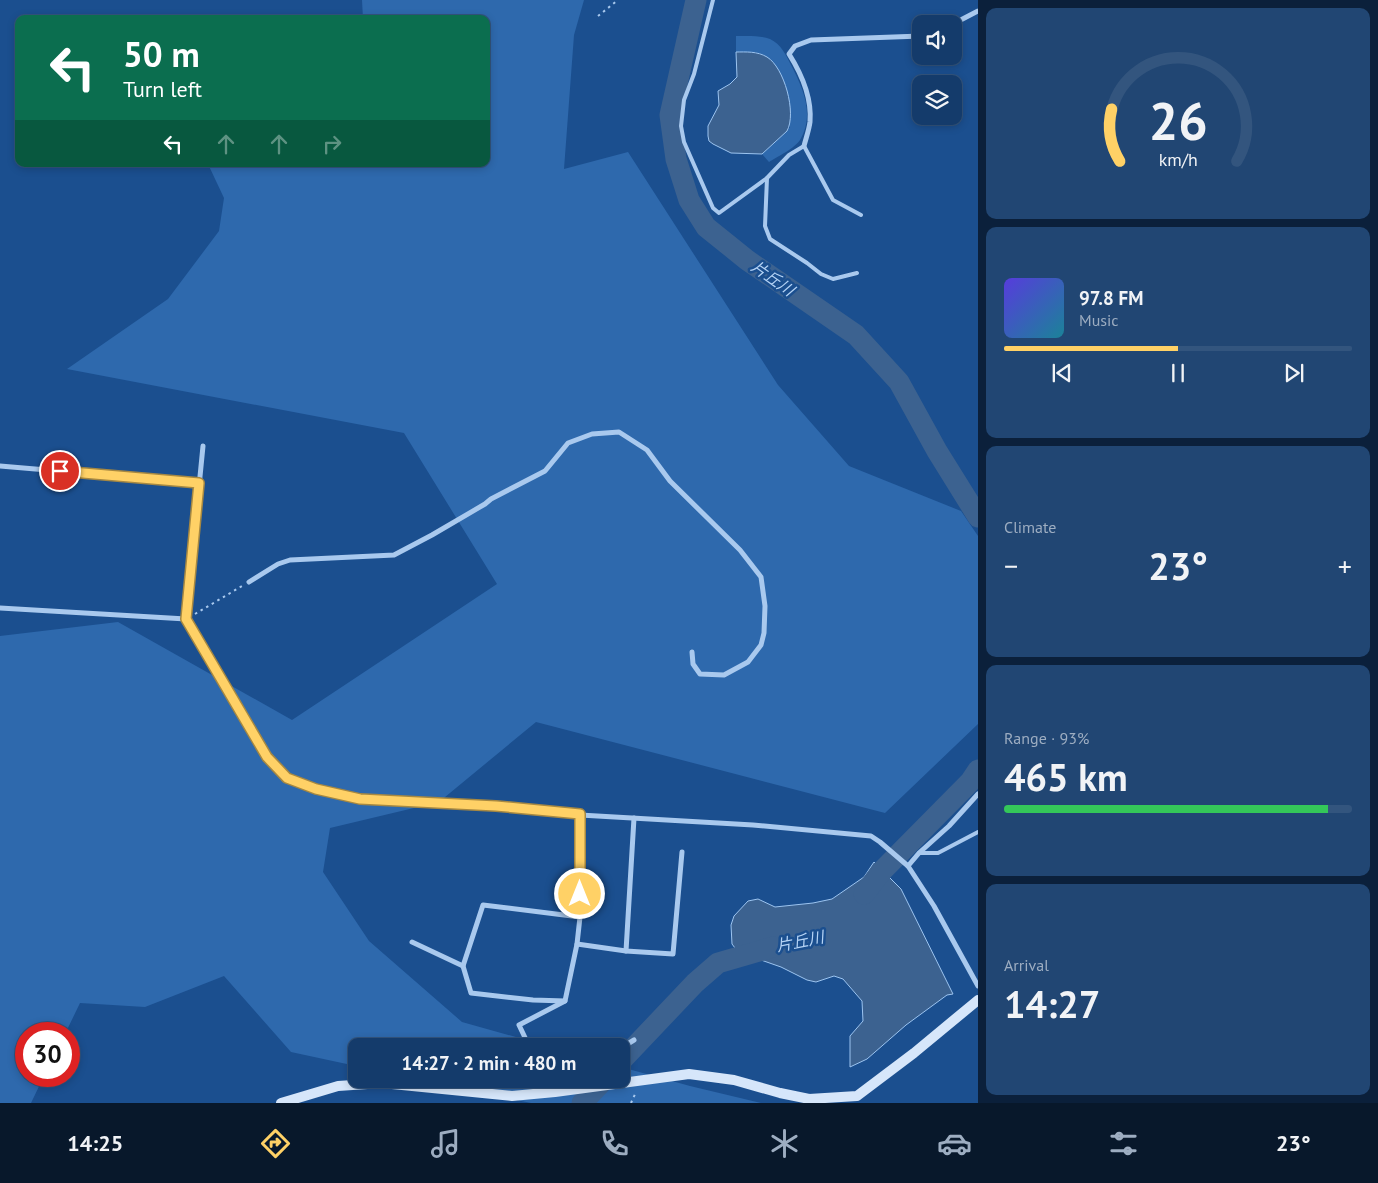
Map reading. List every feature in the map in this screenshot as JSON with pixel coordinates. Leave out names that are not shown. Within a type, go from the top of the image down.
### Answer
[{"type":"street","points":[[962,19],[978,11]]},
{"type":"street","points":[[804,146],[810,122],[806,86],[789,54],[795,46],[811,40],[912,36]]},
{"type":"street","points":[[249,582],[278,564],[290,560],[394,555],[432,535],[491,499],[545,471],[568,443],[592,434],[619,432],[647,450],[670,481],[740,550],[761,577],[765,606],[764,633],[761,645],[748,662],[724,675],[700,674],[693,664],[692,652]]},
{"type":"street","points":[[203,446],[186,619],[267,757],[287,778],[316,789],[360,799],[496,806],[634,818],[753,825],[871,836],[908,866],[934,906],[978,986]]},
{"type":"street","points":[[0,466],[199,483]]},
{"type":"street","points":[[0,608],[186,619]]},
{"type":"street","points":[[908,866],[919,853],[950,826],[978,794]]},
{"type":"street","points":[[565,1001],[580,917],[580,814]]},
{"type":"street","points":[[626,951],[634,818]]},
{"type":"street","points":[[576,944],[626,951],[674,954],[682,852]]},
{"type":"street","points":[[565,1001],[533,1000],[472,993],[463,966],[483,905],[580,917]]},
{"type":"street","points":[[412,942],[463,966]]},
{"type":"street","points":[[630,1079],[689,1074],[734,1080],[809,1099],[857,1096],[914,1053],[978,1000]]},
{"type":"street","points":[[525,1038],[519,1025],[565,1001]]},
{"type":"street","points":[[630,1042],[634,1040]]},
{"type":"street","points":[[281,1103],[338,1086],[382,1083],[512,1096],[555,1092],[570,1088]]},
{"type":"street","points":[[552,1088],[555,1092]]},
{"type":"lane","points":[[713,0],[694,74],[684,100],[681,126],[684,142],[713,208],[718,213],[768,178],[789,155],[804,146],[834,200],[861,215]]},
{"type":"lane","points":[[768,178],[765,226],[770,239],[821,274],[833,279],[857,273]]},
{"type":"lane","points":[[919,853],[938,854],[978,832]]},
{"type":"path","points":[[598,16],[618,0]]},
{"type":"path","points":[[186,619],[249,582]]},
{"type":"shaded area","points":[[362,0],[584,0],[574,35],[564,169],[628,152],[778,385],[849,466],[961,511],[978,536],[978,724],[885,813],[536,722],[439,802],[330,828],[323,872],[369,941],[462,1022],[519,1038],[348,1038],[348,1064],[291,1052],[224,976],[145,1007],[80,1003],[71,1022],[15,1022],[15,1087],[39,1087],[31,1103],[0,1103],[0,636],[118,622],[292,720],[497,584],[404,433],[67,369],[168,299],[219,231],[224,198],[209,167],[490,167],[490,15],[363,15]]},
{"type":"shaded area","points":[[736,36],[762,37],[770,39],[777,44],[785,54],[795,74],[806,102],[807,121],[800,140],[790,149],[769,162],[762,154],[790,127],[764,55],[755,52],[736,52]]},
{"type":"shaded area","points":[[630,1069],[761,1103],[531,1103],[460,1088],[630,1088]]},
{"type":"water","points":[[736,52],[763,55],[773,62],[779,70],[790,102],[790,123],[787,131],[762,154],[731,153],[709,141],[708,126],[719,105],[718,91],[737,77]]},
{"type":"water","points":[[874,862],[901,889],[953,994],[947,995],[906,1025],[867,1059],[850,1067],[850,1036],[863,1021],[862,1001],[843,979],[834,976],[816,982],[807,980],[781,967],[738,952],[732,944],[731,925],[734,916],[748,901],[758,899],[775,907],[832,899],[864,877]]},
{"type":"waterway","name":"片丘川","points":[[696,0],[670,115],[676,159],[689,200],[706,227],[747,260],[856,335],[899,382],[937,451],[978,517]]},
{"type":"waterway","name":"片丘川","points":[[864,894],[881,872],[970,782],[978,770]]},
{"type":"waterway","name":"片丘川","points":[[630,1052],[695,983],[718,963],[773,947]]},
{"type":"waterway","name":"片丘川","points":[[582,1103],[596,1088]]},
{"type":"route","points":[[60,471],[199,483],[186,619],[267,757],[287,778],[316,789],[360,799],[496,806],[580,814],[580,894]]}]
